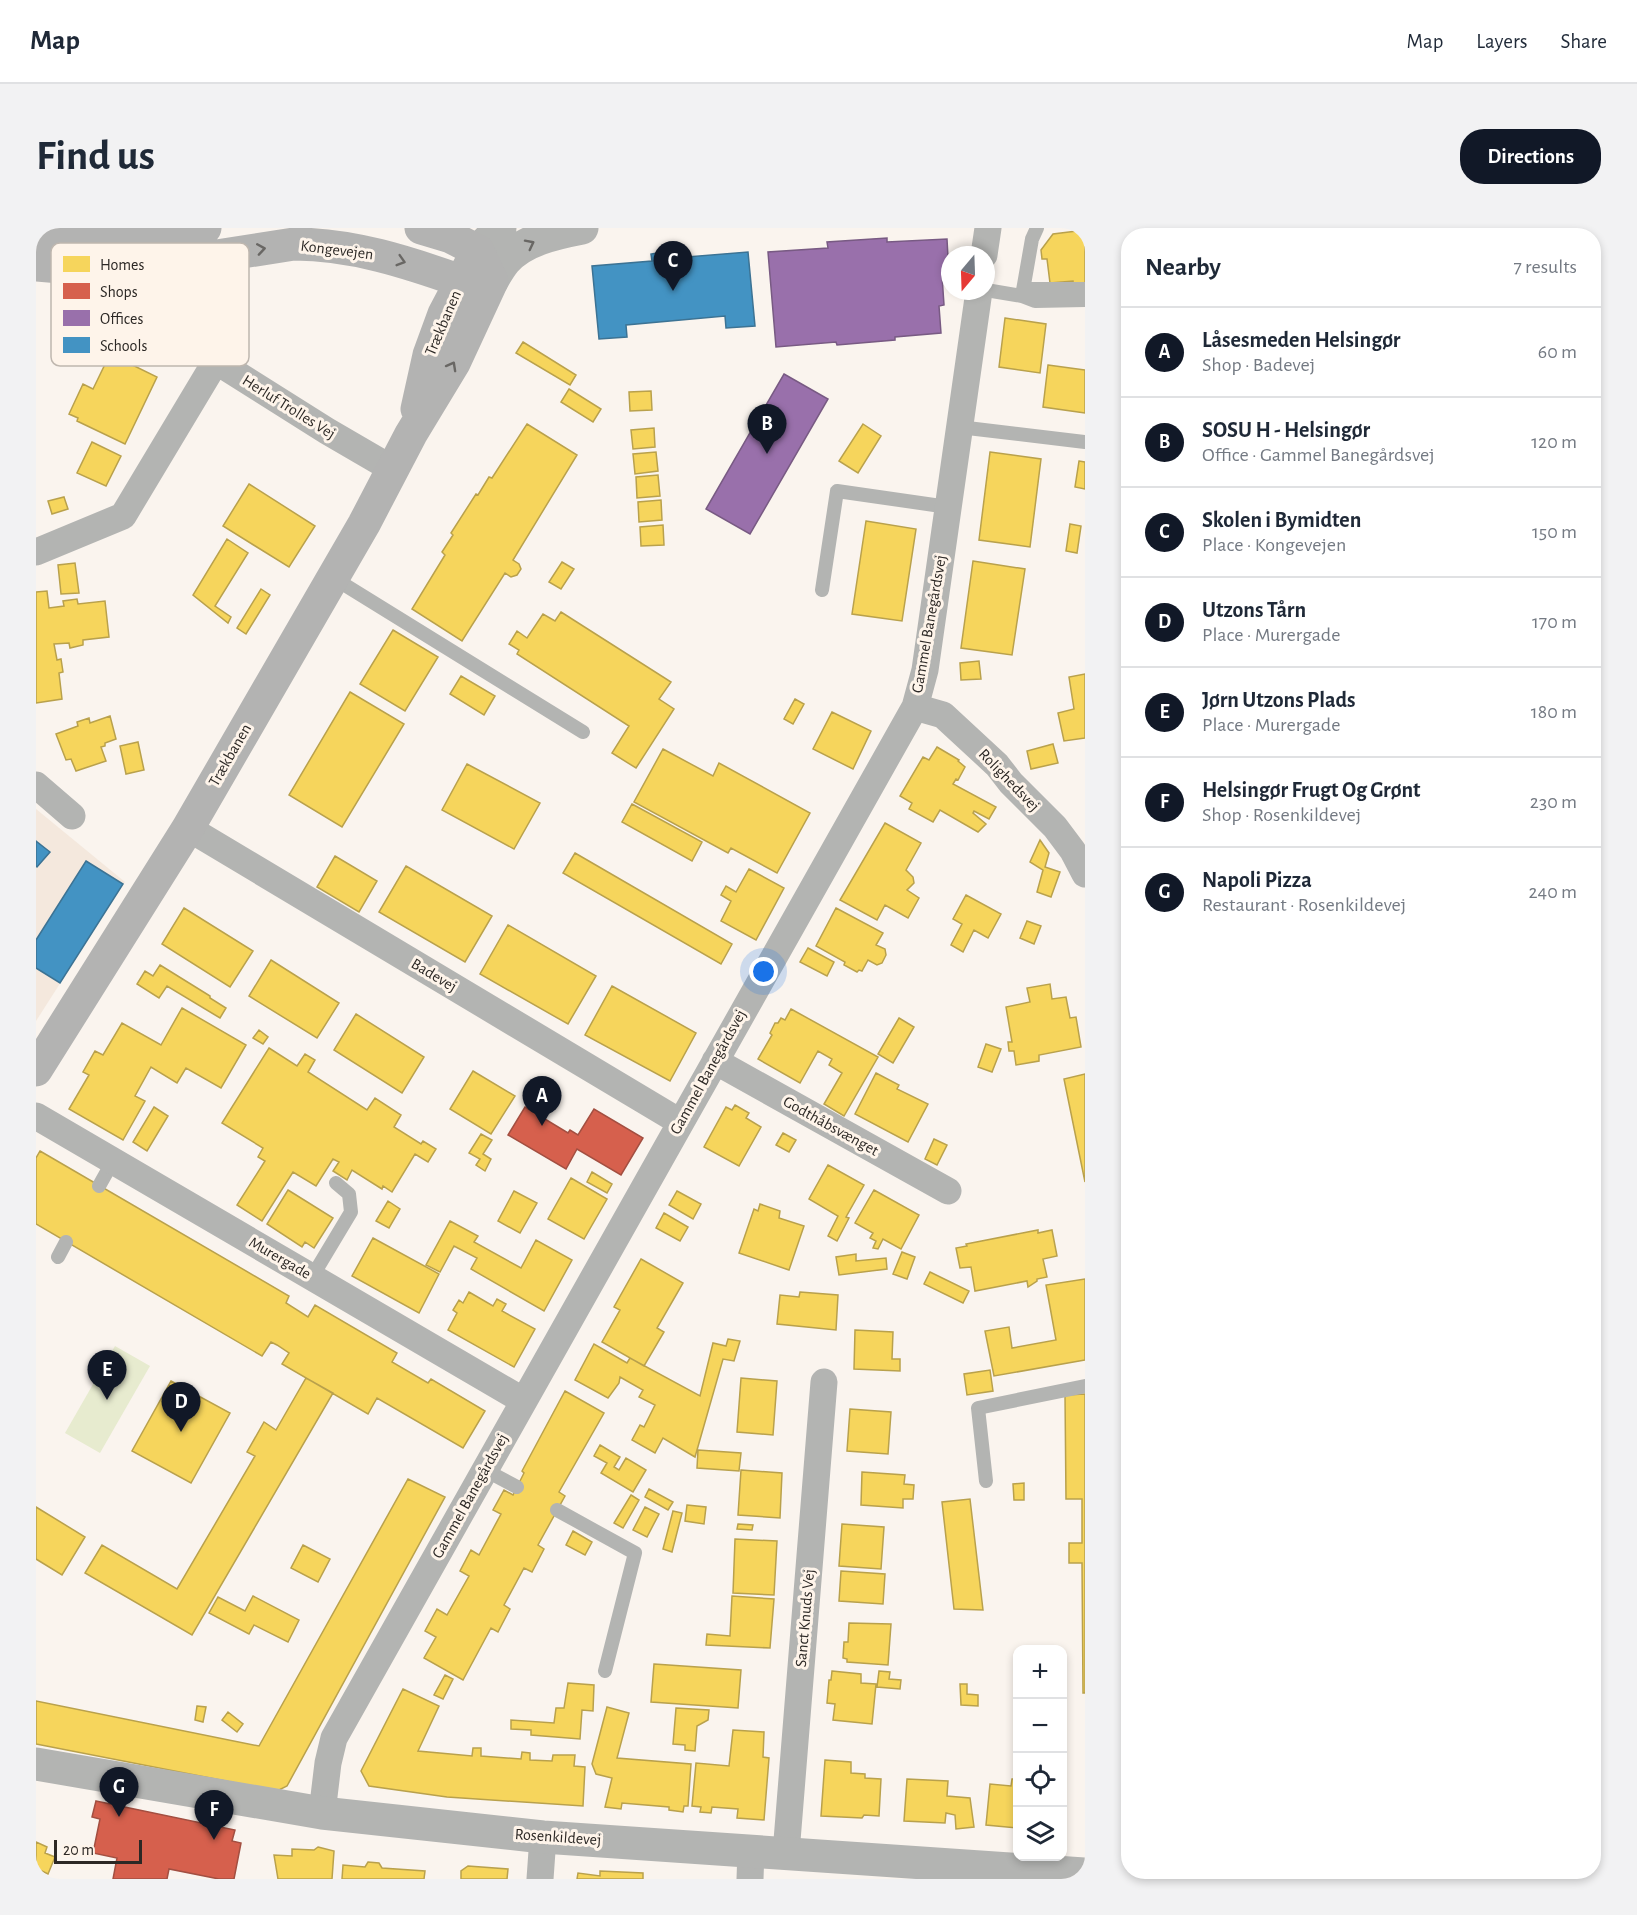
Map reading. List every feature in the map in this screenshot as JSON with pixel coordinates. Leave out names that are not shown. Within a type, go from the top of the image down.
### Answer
[{"type":"main road","name":"Kongevejen","points":[[71,243],[128,231],[206,228]]},
{"type":"main road","points":[[422,228],[451,237],[478,251],[477,281]]},
{"type":"main road","name":"Kongevejen","points":[[249,251],[294,244],[315,244],[397,260],[477,281]]},
{"type":"main road","name":"Trækbanen","points":[[36,1070],[188,828],[394,470],[411,434],[454,363],[477,281]]},
{"type":"street","points":[[478,251],[501,228]]},
{"type":"street","points":[[477,281],[515,251],[537,240],[582,228]]},
{"type":"street","points":[[985,246],[988,228]]},
{"type":"street","name":"Gammel Banegårdsvej","points":[[321,1813],[334,1738],[915,706],[925,670],[978,300]]},
{"type":"street","name":"Herluf Trolles Vej","points":[[36,552],[123,516],[213,366]]},
{"type":"street","name":"Herluf Trolles Vej","points":[[224,366],[394,470]]},
{"type":"street","name":"Rolighedsvej","points":[[915,706],[943,715],[997,765],[1011,783],[1055,827],[1073,851],[1085,874]]},
{"type":"street","points":[[36,785],[72,816]]},
{"type":"street","name":"Badevej","points":[[188,828],[680,1122]]},
{"type":"street","name":"Godthåbsvænget","points":[[715,1061],[948,1191]]},
{"type":"street","name":"Murergade","points":[[36,1116],[524,1401]]},
{"type":"street","name":"Sanct Knuds Vej","points":[[786,1853],[824,1382]]},
{"type":"street","name":"Rosenkildevej","points":[[36,1764],[321,1813],[543,1837],[750,1864],[786,1853],[960,1872],[1085,1874]]},
{"type":"street","points":[[540,1879],[543,1837]]},
{"type":"lane","points":[[1022,293],[1032,239],[1037,228]]},
{"type":"lane","points":[[995,291],[1022,293],[1085,289]]},
{"type":"lane","points":[[1022,293],[1035,301],[1085,300]]},
{"type":"lane","points":[[959,427],[1085,442]]},
{"type":"lane","points":[[822,590],[837,491],[948,507]]},
{"type":"lane","points":[[332,577],[583,732]]},
{"type":"lane","points":[[99,1186],[113,1161]]},
{"type":"lane","points":[[312,1277],[351,1212],[350,1194],[336,1183]]},
{"type":"lane","points":[[58,1257],[66,1242]]},
{"type":"lane","points":[[986,1481],[978,1408],[1085,1386]]},
{"type":"lane","points":[[485,1470],[517,1487]]},
{"type":"lane","points":[[557,1510],[635,1552],[605,1671]]},
{"type":"shaded area","points":[[36,809],[125,882],[36,1021]]},
{"type":"green space","points":[[115,1346],[150,1366],[100,1453],[65,1433]]},
{"type":"building: Homes","points":[[1085,230],[1085,288],[1074,289],[1073,281],[1050,283],[1047,259],[1042,259],[1041,250],[1053,234]]},
{"type":"building: Homes","points":[[1005,318],[1046,324],[1040,373],[999,367]]},
{"type":"building: Homes","points":[[523,342],[576,375],[570,385],[516,353]]},
{"type":"building: Homes","points":[[1048,365],[1085,370],[1085,413],[1043,407]]},
{"type":"building: Homes","points":[[104,366],[135,366],[157,377],[125,444],[77,421],[78,418],[69,414],[83,384],[93,389]]},
{"type":"building: Homes","points":[[569,389],[601,409],[593,422],[561,402]]},
{"type":"building: Homes","points":[[651,391],[652,410],[630,411],[629,392]]},
{"type":"building: Homes","points":[[527,424],[577,455],[513,560],[519,564],[521,569],[517,575],[511,577],[505,573],[462,641],[412,609],[445,555],[442,552],[453,535],[451,533],[476,494],[478,495],[489,477],[492,478]]},
{"type":"building: Homes","points":[[863,424],[881,436],[858,473],[839,461]]},
{"type":"building: Homes","points":[[654,428],[655,447],[633,449],[631,430]]},
{"type":"building: Homes","points":[[92,442],[121,456],[106,486],[77,473]]},
{"type":"building: Homes","points":[[656,452],[658,471],[635,474],[633,454]]},
{"type":"building: Homes","points":[[990,452],[1041,459],[1030,547],[979,540]]},
{"type":"building: Homes","points":[[1079,461],[1085,462],[1085,489],[1075,487]]},
{"type":"building: Homes","points":[[658,475],[660,496],[637,498],[636,477]]},
{"type":"building: Homes","points":[[249,484],[315,526],[289,567],[223,526]]},
{"type":"building: Homes","points":[[64,497],[68,509],[52,514],[48,501]]},
{"type":"building: Homes","points":[[661,500],[662,520],[639,522],[638,502]]},
{"type":"building: Homes","points":[[866,521],[916,529],[902,621],[852,614]]},
{"type":"building: Homes","points":[[1070,524],[1081,526],[1077,553],[1066,551]]},
{"type":"building: Homes","points":[[663,525],[664,545],[641,546],[640,527]]},
{"type":"building: Homes","points":[[227,539],[248,553],[215,606],[231,617],[228,623],[193,595]]},
{"type":"building: Homes","points":[[973,561],[1025,569],[1012,655],[961,648]]},
{"type":"building: Homes","points":[[562,562],[574,569],[561,589],[549,582]]},
{"type":"building: Homes","points":[[75,563],[79,593],[61,594],[58,565]]},
{"type":"building: Homes","points":[[261,589],[270,595],[246,634],[237,628]]},
{"type":"building: Homes","points":[[47,591],[49,608],[64,606],[63,601],[77,599],[78,604],[105,601],[109,637],[83,640],[83,645],[70,648],[69,643],[54,644],[57,660],[61,659],[63,672],[59,673],[62,699],[36,703],[36,592]]},
{"type":"building: Homes","points":[[561,612],[671,682],[659,699],[674,709],[636,768],[612,753],[629,726],[517,654],[519,650],[509,644],[517,631],[527,638],[543,614],[555,621]]},
{"type":"building: Homes","points":[[393,630],[438,657],[405,711],[360,684]]},
{"type":"building: Homes","points":[[979,661],[981,679],[961,680],[960,663]]},
{"type":"building: Homes","points":[[1085,674],[1085,738],[1064,741],[1058,713],[1074,709],[1069,677]]},
{"type":"building: Homes","points":[[461,676],[495,696],[484,715],[450,694]]},
{"type":"building: Homes","points":[[350,692],[404,724],[342,827],[289,795]]},
{"type":"building: Homes","points":[[795,699],[804,704],[793,724],[784,719]]},
{"type":"building: Homes","points":[[832,712],[871,731],[853,769],[813,749]]},
{"type":"building: Homes","points":[[110,716],[116,739],[101,747],[106,761],[76,771],[71,759],[66,760],[56,734],[78,726],[77,722],[89,718],[90,723]]},
{"type":"building: Homes","points":[[138,742],[144,770],[126,774],[120,746]]},
{"type":"building: Homes","points":[[1053,744],[1058,763],[1031,769],[1027,751]]},
{"type":"building: Homes","points":[[937,747],[959,760],[965,767],[953,784],[996,807],[989,819],[974,811],[973,813],[986,824],[978,832],[940,810],[933,822],[909,809],[912,803],[900,796],[923,757],[929,760]]},
{"type":"building: Homes","points":[[663,749],[713,776],[719,763],[810,813],[777,873],[731,848],[728,853],[634,802]]},
{"type":"building: Homes","points":[[467,764],[540,803],[514,849],[442,810]]},
{"type":"building: Homes","points":[[632,804],[702,842],[692,861],[622,822]]},
{"type":"building: Homes","points":[[885,823],[921,843],[906,870],[913,877],[914,883],[907,890],[919,898],[908,918],[885,905],[877,920],[840,900]]},
{"type":"building: Homes","points":[[1040,840],[1049,853],[1045,867],[1060,872],[1051,897],[1037,892],[1043,870],[1030,862]]},
{"type":"building: Homes","points":[[575,853],[732,944],[721,964],[563,873]]},
{"type":"building: Homes","points":[[335,856],[377,881],[359,912],[317,887]]},
{"type":"building: Homes","points":[[406,866],[492,916],[465,962],[379,912]]},
{"type":"building: Homes","points":[[749,869],[784,888],[756,940],[721,921],[731,901],[721,895],[726,886],[736,892]]},
{"type":"building: Homes","points":[[966,895],[1001,914],[988,938],[974,930],[963,952],[951,945],[962,924],[953,919]]},
{"type":"building: Homes","points":[[184,908],[253,951],[230,987],[162,944]]},
{"type":"building: Homes","points":[[836,908],[883,933],[876,945],[885,949],[886,955],[882,963],[877,965],[868,960],[862,971],[857,972],[844,965],[845,962],[816,946]]},
{"type":"building: Homes","points":[[1027,921],[1041,926],[1034,944],[1020,938]]},
{"type":"building: Homes","points":[[508,925],[596,976],[568,1024],[480,974]]},
{"type":"building: Homes","points":[[808,948],[834,962],[827,976],[800,962]]},
{"type":"building: Homes","points":[[271,960],[339,1003],[317,1038],[249,996]]},
{"type":"building: Homes","points":[[160,965],[226,1008],[220,1018],[167,986],[159,998],[137,984],[145,971],[153,976]]},
{"type":"building: Homes","points":[[1050,984],[1052,999],[1066,997],[1070,1018],[1076,1017],[1081,1047],[1039,1055],[1039,1061],[1016,1065],[1014,1051],[1009,1051],[1008,1042],[1012,1042],[1006,1007],[1030,1002],[1027,988]]},
{"type":"building: Homes","points":[[612,986],[696,1033],[670,1081],[585,1035]]},
{"type":"building: Homes","points":[[182,1008],[246,1045],[221,1088],[186,1068],[177,1083],[151,1067],[135,1096],[145,1101],[123,1140],[69,1109],[89,1075],[83,1072],[95,1051],[103,1055],[122,1023],[161,1045]]},
{"type":"building: Homes","points":[[791,1009],[878,1057],[844,1116],[824,1104],[842,1073],[829,1065],[832,1059],[818,1051],[800,1083],[758,1059],[772,1035],[770,1033],[775,1023],[778,1023],[781,1018],[785,1020]]},
{"type":"building: Homes","points":[[356,1014],[424,1057],[402,1093],[334,1050]]},
{"type":"building: Homes","points":[[899,1018],[914,1027],[893,1063],[878,1054]]},
{"type":"building: Homes","points":[[259,1030],[268,1037],[263,1044],[253,1038]]},
{"type":"building: Homes","points":[[986,1044],[1001,1049],[992,1072],[978,1067]]},
{"type":"building: Homes","points":[[269,1048],[297,1066],[305,1054],[315,1060],[308,1072],[367,1110],[375,1098],[401,1115],[394,1127],[421,1144],[423,1141],[436,1149],[428,1162],[415,1154],[392,1192],[383,1186],[382,1189],[352,1170],[347,1180],[333,1171],[339,1162],[333,1159],[316,1186],[293,1172],[262,1221],[237,1205],[265,1161],[258,1157],[263,1148],[222,1123]]},
{"type":"building: Homes","points":[[473,1071],[515,1096],[491,1134],[450,1109]]},
{"type":"building: Homes","points":[[876,1073],[899,1085],[897,1089],[928,1104],[908,1142],[855,1114]]},
{"type":"building: Homes","points":[[1085,1074],[1085,1182],[1064,1079]]},
{"type":"building: Homes","points":[[735,1105],[749,1113],[746,1118],[761,1127],[739,1166],[704,1147],[726,1107],[732,1110]]},
{"type":"building: Homes","points":[[154,1107],[168,1116],[147,1151],[133,1142]]},
{"type":"building: Homes","points":[[783,1133],[796,1140],[789,1152],[776,1145]]},
{"type":"building: Homes","points":[[481,1134],[492,1140],[483,1154],[491,1159],[485,1171],[476,1165],[480,1159],[469,1153]]},
{"type":"building: Homes","points":[[934,1139],[947,1145],[937,1165],[925,1159]]},
{"type":"building: Homes","points":[[40,1151],[289,1296],[286,1303],[308,1317],[315,1305],[397,1353],[392,1362],[428,1383],[431,1379],[485,1411],[463,1448],[377,1398],[368,1414],[282,1364],[289,1353],[277,1345],[271,1342],[262,1356],[36,1224],[36,1158]]},
{"type":"building: Homes","points":[[828,1165],[864,1185],[846,1217],[849,1218],[837,1241],[828,1236],[838,1216],[809,1199]]},
{"type":"building: Homes","points":[[592,1172],[612,1184],[607,1193],[587,1182]]},
{"type":"building: Homes","points":[[571,1178],[607,1199],[584,1239],[548,1219]]},
{"type":"building: Homes","points":[[288,1190],[333,1218],[314,1248],[305,1242],[302,1247],[267,1224]]},
{"type":"building: Homes","points":[[874,1190],[919,1215],[901,1249],[883,1239],[878,1249],[873,1248],[876,1241],[870,1238],[873,1233],[855,1223]]},
{"type":"building: Homes","points":[[514,1191],[537,1203],[520,1233],[498,1221]]},
{"type":"building: Homes","points":[[677,1191],[701,1204],[693,1219],[669,1205]]},
{"type":"building: Homes","points":[[388,1201],[400,1209],[389,1228],[376,1221]]},
{"type":"building: Homes","points":[[760,1204],[780,1211],[779,1218],[804,1226],[789,1270],[739,1253],[754,1209],[758,1211]]},
{"type":"building: Homes","points":[[664,1213],[688,1227],[680,1241],[656,1228]]},
{"type":"building: Homes","points":[[450,1221],[478,1236],[474,1242],[521,1268],[536,1240],[572,1260],[544,1311],[471,1269],[477,1258],[454,1246],[440,1272],[426,1265]]},
{"type":"building: Homes","points":[[1038,1230],[1038,1233],[1052,1230],[1057,1256],[1043,1259],[1047,1277],[1037,1279],[1028,1287],[1027,1281],[975,1291],[971,1267],[960,1268],[956,1248]]},
{"type":"building: Homes","points":[[373,1238],[439,1274],[419,1313],[352,1276]]},
{"type":"building: Homes","points":[[902,1252],[915,1257],[907,1279],[893,1274]]},
{"type":"building: Homes","points":[[856,1254],[856,1261],[886,1258],[887,1269],[839,1275],[836,1257]]},
{"type":"building: Homes","points":[[641,1259],[683,1283],[657,1328],[664,1332],[644,1366],[602,1342],[620,1310],[614,1307]]},
{"type":"building: Homes","points":[[930,1272],[969,1291],[963,1303],[924,1284]]},
{"type":"building: Homes","points":[[1085,1279],[1085,1360],[994,1376],[985,1331],[1009,1327],[1012,1348],[1056,1340],[1046,1285]]},
{"type":"building: Homes","points":[[469,1292],[493,1306],[497,1299],[506,1304],[502,1311],[535,1329],[514,1367],[448,1330],[457,1313],[453,1310],[459,1300],[463,1303]]},
{"type":"building: Homes","points":[[800,1292],[838,1295],[836,1330],[777,1324],[780,1295],[799,1297]]},
{"type":"building: Homes","points":[[855,1330],[893,1332],[892,1359],[900,1359],[900,1371],[854,1369]]},
{"type":"building: Homes","points":[[728,1339],[740,1341],[734,1361],[723,1359],[695,1457],[663,1438],[655,1453],[632,1440],[640,1425],[644,1427],[655,1405],[639,1397],[643,1390],[620,1377],[619,1383],[608,1398],[575,1380],[594,1344],[627,1363],[630,1358],[700,1396],[713,1343],[726,1346]]},
{"type":"building: Homes","points":[[990,1370],[993,1391],[967,1395],[964,1374]]},
{"type":"building: Homes","points":[[306,1378],[333,1393],[192,1635],[85,1573],[102,1545],[177,1589],[255,1456],[247,1452],[264,1422],[276,1430]]},
{"type":"building: Homes","points":[[741,1378],[777,1381],[773,1435],[737,1432]]},
{"type":"building: Homes","points":[[171,1381],[230,1413],[191,1483],[132,1451]]},
{"type":"building: Homes","points":[[565,1391],[604,1413],[559,1492],[565,1496],[538,1545],[544,1549],[532,1572],[524,1568],[504,1605],[510,1609],[498,1632],[491,1628],[463,1680],[424,1658],[436,1637],[425,1631],[437,1609],[447,1615],[469,1576],[460,1571],[471,1550],[479,1555],[501,1514],[493,1510],[504,1490],[513,1495],[524,1473],[522,1471]]},
{"type":"building: Homes","points":[[1085,1394],[1085,1693],[1083,1693],[1082,1563],[1069,1563],[1069,1543],[1082,1543],[1082,1499],[1066,1499],[1065,1395]]},
{"type":"building: Homes","points":[[850,1409],[891,1412],[888,1454],[847,1451]]},
{"type":"building: Homes","points":[[600,1445],[620,1457],[614,1467],[619,1470],[626,1458],[646,1470],[633,1492],[601,1473],[607,1463],[594,1456]]},
{"type":"building: Homes","points":[[698,1450],[741,1453],[739,1471],[697,1468]]},
{"type":"building: Homes","points":[[741,1470],[782,1473],[780,1518],[738,1515]]},
{"type":"building: Homes","points":[[862,1472],[905,1475],[904,1484],[914,1485],[913,1499],[903,1499],[903,1508],[861,1505]]},
{"type":"building: Homes","points":[[408,1479],[445,1497],[287,1786],[277,1791],[36,1744],[36,1701],[259,1746]]},
{"type":"building: Homes","points":[[1024,1483],[1024,1500],[1014,1500],[1013,1484]]},
{"type":"building: Homes","points":[[649,1489],[673,1502],[668,1510],[645,1497]]},
{"type":"building: Homes","points":[[631,1495],[639,1500],[623,1528],[614,1523]]},
{"type":"building: Homes","points":[[970,1499],[983,1610],[954,1609],[942,1502]]},
{"type":"building: Homes","points":[[687,1505],[706,1507],[704,1524],[685,1521]]},
{"type":"building: Homes","points":[[36,1507],[85,1537],[62,1575],[36,1559]]},
{"type":"building: Homes","points":[[645,1507],[659,1514],[647,1537],[633,1530]]},
{"type":"building: Homes","points":[[673,1511],[682,1513],[672,1552],[663,1549]]},
{"type":"building: Homes","points":[[738,1524],[753,1525],[752,1530],[737,1529]]},
{"type":"building: Homes","points":[[842,1524],[884,1527],[881,1569],[839,1566]]},
{"type":"building: Homes","points":[[573,1531],[592,1542],[585,1555],[566,1545]]},
{"type":"building: Homes","points":[[735,1539],[777,1541],[774,1595],[733,1593]]},
{"type":"building: Homes","points":[[303,1545],[330,1559],[318,1582],[291,1568]]},
{"type":"building: Homes","points":[[841,1571],[885,1574],[883,1604],[839,1601]]},
{"type":"building: Homes","points":[[253,1596],[299,1620],[288,1642],[254,1625],[249,1634],[209,1613],[218,1597],[245,1611]]},
{"type":"building: Homes","points":[[732,1596],[774,1599],[770,1648],[706,1645],[707,1634],[730,1636]]},
{"type":"building: Homes","points":[[849,1623],[891,1624],[888,1665],[847,1662],[847,1659],[843,1658],[844,1642],[848,1642]]},
{"type":"building: Homes","points":[[654,1664],[741,1670],[738,1708],[651,1702]]},
{"type":"building: Homes","points":[[832,1671],[861,1674],[861,1683],[876,1684],[872,1724],[833,1720],[835,1704],[827,1703]]},
{"type":"building: Homes","points":[[879,1671],[890,1672],[889,1679],[901,1680],[900,1689],[877,1687]]},
{"type":"building: Homes","points":[[445,1675],[453,1679],[443,1699],[434,1695]]},
{"type":"building: Homes","points":[[568,1683],[594,1685],[593,1711],[582,1710],[580,1739],[531,1735],[531,1730],[511,1729],[511,1720],[554,1723],[556,1708],[564,1708]]},
{"type":"building: Homes","points":[[960,1684],[967,1684],[967,1694],[978,1695],[978,1706],[961,1705]]},
{"type":"building: Homes","points":[[403,1689],[439,1706],[418,1751],[472,1756],[473,1748],[481,1748],[481,1756],[521,1759],[522,1752],[530,1753],[530,1760],[552,1761],[553,1755],[575,1755],[574,1766],[585,1767],[583,1806],[447,1797],[369,1786],[361,1771]]},
{"type":"building: Homes","points":[[197,1706],[206,1707],[203,1722],[195,1720]]},
{"type":"building: Homes","points":[[607,1707],[629,1713],[617,1758],[691,1764],[688,1806],[684,1806],[683,1812],[669,1810],[669,1807],[622,1803],[621,1809],[605,1807],[612,1778],[596,1774],[592,1764]]},
{"type":"building: Homes","points":[[676,1708],[709,1710],[708,1720],[697,1726],[695,1751],[685,1750],[685,1745],[673,1744]]},
{"type":"building: Homes","points":[[228,1712],[243,1724],[237,1732],[222,1720]]},
{"type":"building: Homes","points":[[733,1730],[764,1732],[763,1757],[769,1758],[764,1820],[737,1818],[738,1809],[712,1807],[711,1813],[700,1812],[701,1807],[692,1806],[696,1763],[729,1766]]},
{"type":"building: Homes","points":[[825,1760],[851,1762],[851,1773],[865,1774],[865,1778],[881,1779],[879,1816],[864,1815],[862,1818],[821,1816]]},
{"type":"building: Homes","points":[[907,1779],[948,1781],[947,1796],[970,1798],[974,1827],[956,1829],[955,1815],[946,1813],[945,1823],[904,1821]]},
{"type":"building: Homes","points":[[1013,1779],[1013,1828],[986,1825],[990,1784],[1011,1786]]},
{"type":"building: Homes","points":[[36,1842],[47,1847],[45,1853],[55,1857],[48,1874],[38,1869],[36,1874]]},
{"type":"building: Homes","points":[[318,1847],[334,1851],[332,1879],[278,1879],[274,1855],[292,1856],[292,1849],[314,1850]]},
{"type":"building: Homes","points":[[368,1862],[379,1863],[382,1868],[425,1871],[424,1879],[342,1879],[343,1865],[365,1867]]},
{"type":"building: Homes","points":[[468,1866],[508,1869],[507,1879],[461,1879],[461,1871]]},
{"type":"building: Homes","points":[[600,1871],[643,1873],[643,1879],[577,1879],[578,1873],[600,1876]]},
{"type":"building: Shops","points":[[525,1107],[568,1133],[570,1130],[578,1135],[594,1109],[643,1138],[621,1175],[577,1149],[566,1169],[508,1135]]},
{"type":"building: Shops","points":[[96,1801],[235,1830],[232,1841],[241,1843],[234,1879],[219,1879],[169,1869],[167,1879],[113,1879],[117,1858],[93,1853],[100,1819],[92,1817]]},
{"type":"building: Offices","points":[[887,238],[887,242],[947,239],[947,246],[941,246],[941,300],[944,300],[944,305],[939,306],[941,333],[837,345],[836,342],[776,347],[768,252],[828,248],[827,242]]},
{"type":"building: Offices","points":[[784,374],[828,399],[750,534],[706,509]]},
{"type":"building: Schools","points":[[668,251],[687,252],[687,257],[748,252],[755,326],[726,328],[725,316],[626,325],[627,337],[599,339],[592,266],[652,261],[651,254]]},
{"type":"building: Schools","points":[[36,841],[50,852],[37,867],[36,866]]},
{"type":"building: Schools","points":[[86,861],[123,884],[60,983],[36,968],[36,940]]},
{"type":"place","name":"Skolen i Bymidten","points":[[673,291]]},
{"type":"place","name":"SOSU H - Helsingør","points":[[767,454]]},
{"type":"place","name":"Låsesmeden Helsingør","points":[[542,1126]]},
{"type":"place","name":"Jørn Utzons Plads","points":[[107,1400]]},
{"type":"place","name":"Utzons Tårn","points":[[181,1432]]},
{"type":"place","name":"Napoli Pizza","points":[[119,1817]]},
{"type":"place","name":"Helsingør Frugt Og Grønt","points":[[214,1840]]}]
